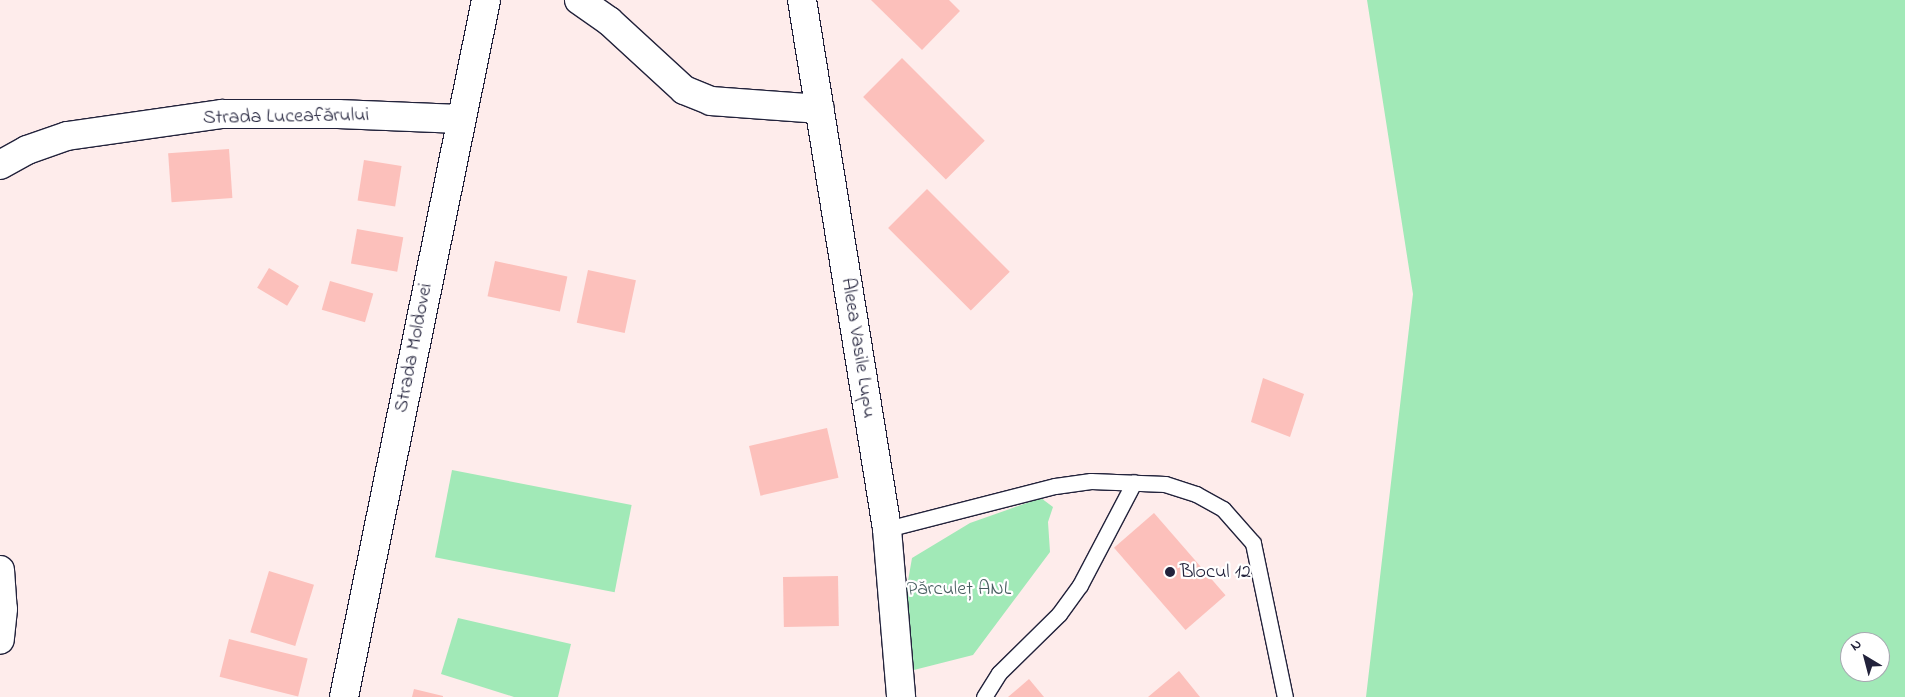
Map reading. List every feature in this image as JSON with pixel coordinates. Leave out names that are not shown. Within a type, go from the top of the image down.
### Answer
[{"type":"street","name":"Strada Moldovei","points":[[344,697],[460,119],[486,0]]},
{"type":"street","points":[[579,0],[609,21],[684,90],[711,100],[820,109]]},
{"type":"street","name":"Aleea Vasile Lupu","points":[[802,0],[887,529],[901,697]]},
{"type":"street","name":"Strada Luceafărului","points":[[0,165],[27,150],[67,136],[222,114],[338,114],[460,119]]},
{"type":"street","points":[[0,570],[3,610],[0,640]]},
{"type":"lane","points":[[887,529],[1055,486],[1092,481],[1165,484],[1196,494],[1223,509],[1253,543],[1285,697]]},
{"type":"lane","points":[[984,697],[998,673],[1059,614],[1080,585],[1134,482]]},
{"type":"green space","points":[[1367,0],[1905,0],[1905,697],[1366,697],[1413,294]]},
{"type":"green space","points":[[452,470],[632,505],[615,592],[435,557]]},
{"type":"green space","name":"Părculeț ANL","points":[[1041,498],[1053,507],[1048,522],[1050,552],[973,655],[906,672],[901,621],[912,558],[970,523]]},
{"type":"green space","points":[[458,618],[571,644],[558,697],[514,697],[441,674]]},
{"type":"building","points":[[871,0],[949,0],[960,11],[922,50]]},
{"type":"building","points":[[902,58],[985,141],[946,180],[863,97]]},
{"type":"building","points":[[229,149],[232,198],[172,202],[168,153]]},
{"type":"building","points":[[364,160],[402,166],[395,206],[358,200]]},
{"type":"building","points":[[927,189],[1010,272],[971,311],[888,228]]},
{"type":"building","points":[[357,229],[403,237],[397,272],[351,263]]},
{"type":"building","points":[[495,261],[567,276],[560,312],[488,296]]},
{"type":"building","points":[[269,268],[299,286],[287,306],[257,288]]},
{"type":"building","points":[[588,270],[636,280],[625,333],[577,323]]},
{"type":"building","points":[[330,281],[373,293],[365,322],[322,310]]},
{"type":"building","points":[[1263,378],[1304,394],[1290,437],[1251,422]]},
{"type":"building","points":[[827,428],[838,478],[761,496],[749,446]]},
{"type":"building","name":"Blocul 12","points":[[1154,513],[1226,595],[1186,630],[1114,548]]},
{"type":"building","points":[[269,571],[314,585],[295,646],[250,632]]},
{"type":"building","points":[[838,576],[839,626],[784,627],[783,577]]},
{"type":"building","points":[[229,639],[308,659],[298,696],[220,677]]},
{"type":"building","points":[[1179,671],[1200,697],[1148,697]]},
{"type":"building","points":[[1029,679],[1044,697],[1008,697]]},
{"type":"building","points":[[414,689],[443,696],[443,697],[412,697]]},
{"type":"place","name":"Blocul 12","points":[[1170,572]]}]
